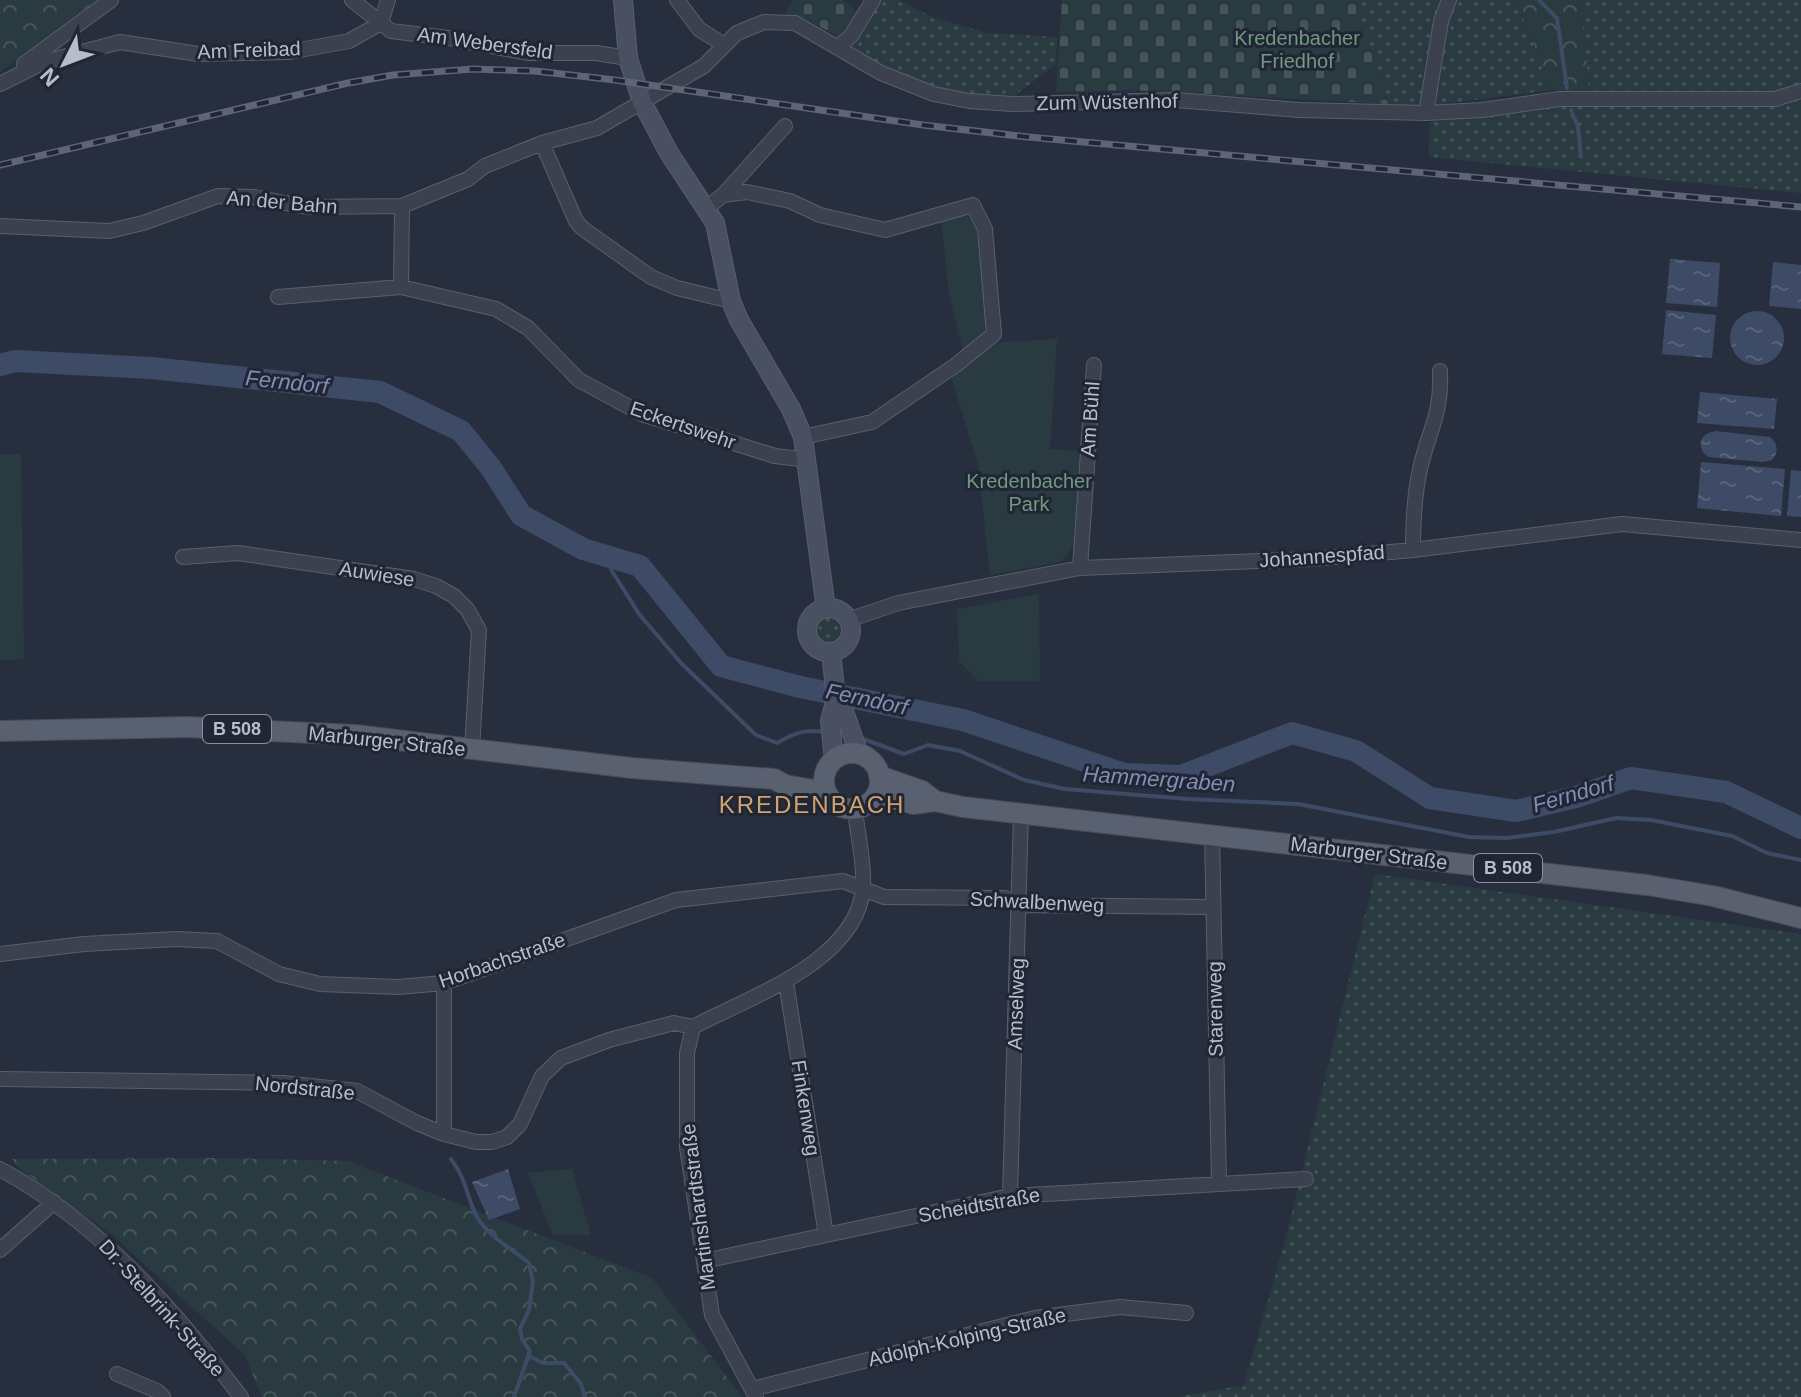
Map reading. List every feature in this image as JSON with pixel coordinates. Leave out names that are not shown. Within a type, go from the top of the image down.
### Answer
[{"type":"main road","points":[[623,0],[628,58],[642,102],[669,153],[707,208],[720,239],[731,301],[791,409],[803,437],[826,609]]},
{"type":"main road","points":[[826,609],[838,611],[848,620],[848,641],[842,648],[831,652],[815,648],[807,633],[812,616],[826,609]]},
{"type":"main road","points":[[831,652],[836,698],[830,721],[829,774],[839,806],[855,808],[867,805],[878,790],[879,776]]},
{"type":"main road","points":[[836,698],[859,754]]},
{"type":"main road","name":"Marburger Straße","points":[[0,731],[187,727],[355,735],[653,770],[774,779],[785,774],[829,774]]},
{"type":"main road","name":"B 508","points":[[829,774],[842,755],[859,754],[874,764],[879,776]]},
{"type":"main road","name":"Marburger Straße","points":[[879,776],[922,791],[935,801]]},
{"type":"main road","name":"Marburger Straße","points":[[874,799],[896,799],[913,804],[935,801],[1647,885],[1713,896],[1801,918]]},
{"type":"street","points":[[0,83],[111,0]]},
{"type":"street","name":"Am Webersfeld","points":[[352,0],[391,31],[528,53],[596,53],[628,58]]},
{"type":"street","points":[[381,23],[388,0]]},
{"type":"street","points":[[677,0],[699,29],[724,45]]},
{"type":"street","points":[[838,47],[851,36],[873,0]]},
{"type":"street","points":[[1426,113],[1441,21],[1449,0]]},
{"type":"street","name":"Zum Wüstenhof","points":[[642,102],[704,66],[737,33],[764,22],[795,23],[881,73],[934,94],[969,101],[1012,104],[1176,100],[1299,110],[1426,113],[1482,110],[1559,99],[1775,99],[1801,91]]},
{"type":"street","name":"Am Freibad","points":[[0,83],[44,62],[120,42],[198,54],[289,52],[349,41],[381,23]]},
{"type":"street","name":"An der Bahn","points":[[0,226],[109,231],[143,223],[218,196],[254,197],[307,207],[402,206],[468,179],[485,166],[542,143],[597,128],[642,102]]},
{"type":"street","points":[[707,208],[723,195],[785,126]]},
{"type":"street","points":[[542,143],[576,221],[582,228],[651,277],[677,288],[731,301]]},
{"type":"street","points":[[723,195],[747,192],[790,201],[820,215],[885,230],[973,205],[985,229],[994,334],[931,383],[872,422],[803,437]]},
{"type":"street","points":[[401,287],[402,206]]},
{"type":"street","name":"Eckertswehr","points":[[278,297],[401,287],[496,309],[513,316],[528,328],[579,380],[642,414],[775,456],[808,460]]},
{"type":"street","name":"Am Bühl","points":[[1080,568],[1094,365]]},
{"type":"street","points":[[1413,550],[1413,500],[1441,399],[1440,371]]},
{"type":"street","name":"Johannespfad","points":[[848,620],[898,603],[1080,568],[1312,559],[1622,524],[1801,540]]},
{"type":"street","name":"Auwiese","points":[[183,557],[238,553],[414,579],[454,596],[467,609],[479,630],[472,749]]},
{"type":"street","points":[[693,1027],[786,982],[814,962],[846,929],[857,913],[863,888],[855,808]]},
{"type":"street","name":"Amselweg","points":[[1010,1196],[1021,813]]},
{"type":"street","name":"Starenweg","points":[[1212,834],[1219,1183]]},
{"type":"street","name":"Horbachstraße","points":[[0,954],[96,943],[176,939],[217,941],[279,974],[320,984],[398,987],[444,983],[676,900],[843,881],[863,888]]},
{"type":"street","name":"Schwalbenweg","points":[[863,888],[884,897],[1005,898],[1019,905],[1213,907]]},
{"type":"street","name":"Finkenweg","points":[[786,982],[826,1235]]},
{"type":"street","points":[[444,983],[444,1134]]},
{"type":"street","name":"Nordstraße","points":[[0,1079],[283,1083],[357,1091],[444,1134],[476,1142],[492,1142],[507,1137],[520,1124],[542,1076],[561,1058],[609,1040],[674,1023],[693,1027]]},
{"type":"street","name":"Martinshardtstraße","points":[[693,1027],[687,1053],[687,1147],[712,1315],[754,1393]]},
{"type":"street","name":"Dr.-Stelbrink-Straße","points":[[0,1169],[54,1202],[106,1242],[144,1281],[241,1397]]},
{"type":"street","name":"Scheidtstraße","points":[[704,1261],[1010,1196],[1306,1179]]},
{"type":"street","points":[[0,1250],[54,1202]]},
{"type":"street","name":"Adolph-Kolping-Straße","points":[[754,1393],[1035,1318],[1120,1307],[1186,1313]]},
{"type":"street","points":[[117,1374],[157,1391],[163,1397]]},
{"type":"green space","points":[[0,0],[97,0],[0,72]]},
{"type":"green space","points":[[794,0],[842,0],[860,14],[843,39],[800,16],[785,14]]},
{"type":"green space","points":[[874,0],[899,0],[932,17],[986,33],[1057,37],[1056,64],[1010,99],[966,99],[883,69],[846,48]]},
{"type":"green space","name":"Kredenbacher Friedhof","points":[[1062,0],[1354,0],[1388,104],[1130,90],[1056,92]]},
{"type":"green space","points":[[1354,0],[1442,0],[1434,21],[1420,106],[1388,104]]},
{"type":"green space","points":[[1457,0],[1516,0],[1552,90],[1434,105],[1447,23]]},
{"type":"green space","points":[[1516,0],[1575,0],[1583,12],[1589,92],[1552,90]]},
{"type":"green space","points":[[1575,0],[1801,0],[1801,83],[1774,92],[1589,92],[1583,12]]},
{"type":"green space","points":[[1801,98],[1801,193],[1429,157],[1430,122],[1559,106],[1779,105]]},
{"type":"green space","points":[[961,215],[970,218],[977,226],[988,313],[984,333],[963,351],[949,292],[941,220]]},
{"type":"green space","name":"Kredenbacher Park","points":[[1057,339],[1050,449],[1081,451],[1074,542],[1060,562],[990,575],[978,465],[950,373],[990,343]]},
{"type":"green space","points":[[0,454],[21,454],[24,659],[0,660]]},
{"type":"green space","points":[[1039,594],[1040,681],[978,681],[959,661],[957,609]]},
{"type":"green space","points":[[829,608],[844,615],[851,630],[844,645],[829,652],[814,645],[807,630],[814,615]]},
{"type":"green space","points":[[1375,874],[1801,934],[1801,1397],[1178,1397],[1244,1385],[1285,1241]]},
{"type":"green space","points":[[12,1159],[347,1161],[652,1278],[742,1397],[262,1397],[244,1354],[112,1235],[20,1169]]},
{"type":"green space","points":[[572,1169],[591,1235],[553,1235],[528,1173]]},
{"type":"water","points":[[1670,259],[1720,263],[1717,307],[1666,303]]},
{"type":"water","points":[[1773,262],[1801,265],[1801,309],[1769,306]]},
{"type":"water","points":[[1666,310],[1716,315],[1712,358],[1662,354]]},
{"type":"water","points":[[1757,311],[1776,319],[1784,338],[1776,357],[1757,365],[1738,357],[1730,338],[1738,319]]},
{"type":"water","points":[[1700,392],[1777,399],[1774,429],[1697,423]]},
{"type":"water","points":[[1715,431],[1770,437],[1776,445],[1776,454],[1772,460],[1763,462],[1708,457],[1701,443],[1706,434]]},
{"type":"water","points":[[1701,462],[1785,469],[1781,516],[1697,508]]},
{"type":"water","points":[[1791,470],[1801,471],[1801,517],[1787,516]]},
{"type":"water","points":[[508,1169],[520,1209],[489,1220],[472,1182]]},
{"type":"waterway","points":[[1539,0],[1557,18],[1567,88]]},
{"type":"waterway","points":[[1571,110],[1578,127],[1581,157]]},
{"type":"waterway","name":"Ferndorf","points":[[0,365],[15,361],[151,368],[380,392],[461,431],[491,468],[521,515],[583,549],[640,566],[721,666],[800,687],[963,720],[1124,774],[1181,776],[1292,733],[1356,751],[1430,798],[1516,811],[1576,797],[1631,778],[1726,792],[1801,828]]},
{"type":"waterway","name":"Hammergraben","points":[[605,556],[639,614],[681,663],[756,735],[777,743],[800,733],[825,732]]},
{"type":"waterway","name":"Hammergraben","points":[[858,737],[904,754],[928,745],[960,751],[1024,780],[1065,789],[1298,804],[1469,837],[1507,838],[1554,832],[1616,818],[1651,820],[1732,836],[1767,853],[1801,860]]},
{"type":"waterway","points":[[451,1159],[481,1224],[529,1263],[533,1282],[529,1310],[520,1329],[530,1351],[514,1397]]},
{"type":"waterway","points":[[529,1356],[543,1363],[564,1363],[581,1384],[585,1397]]},
{"type":"railway","points":[[0,165],[348,83],[393,75],[473,69],[535,71],[615,80],[923,125],[1028,137],[1801,207]]},
{"type":"district","name":"KREDENBACH","points":[[812,804]]}]
